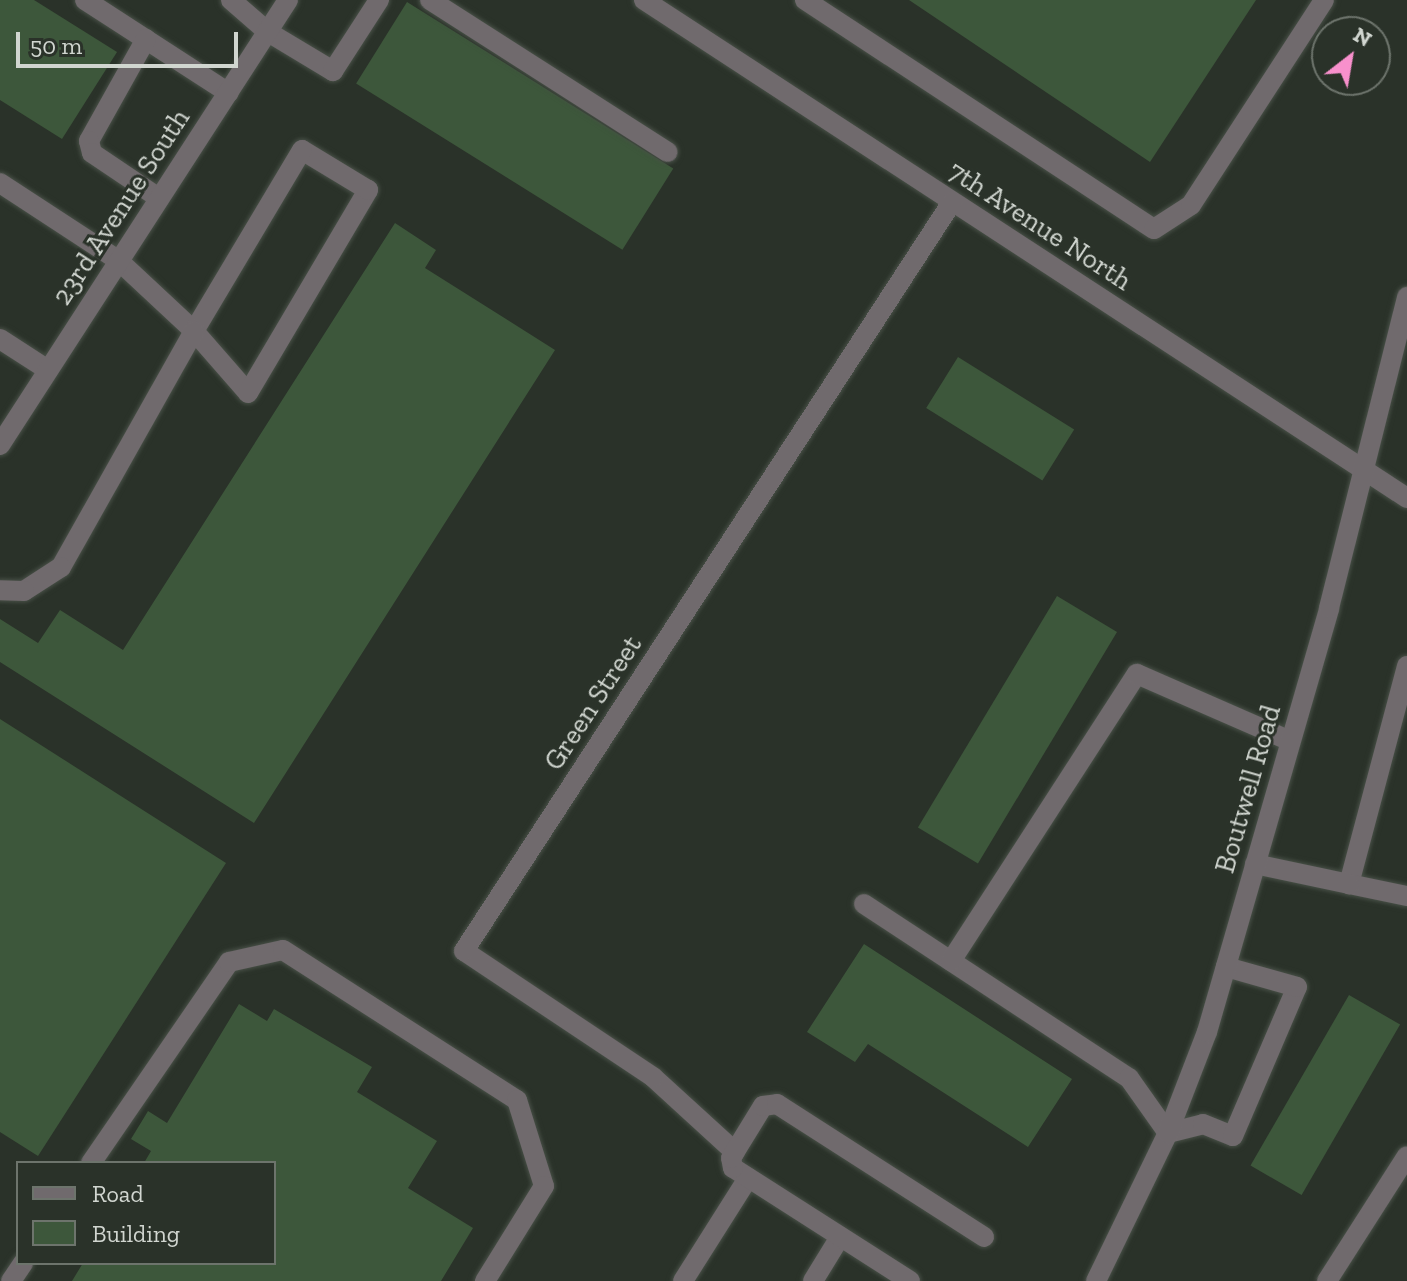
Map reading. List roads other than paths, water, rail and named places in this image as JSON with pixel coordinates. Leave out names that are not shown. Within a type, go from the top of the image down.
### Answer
[{"type":"street","points":[[85,0],[229,93]]},
{"type":"street","points":[[231,0],[268,32],[333,71],[379,0]]},
{"type":"street","name":"23rd Avenue South","points":[[0,445],[288,0]]},
{"type":"street","points":[[430,0],[668,152]]},
{"type":"street","name":"7th Avenue North","points":[[644,0],[1407,498]]},
{"type":"street","points":[[805,0],[1154,229],[1191,205],[1324,0]]},
{"type":"street","points":[[146,39],[89,141],[92,153],[159,198]]},
{"type":"street","points":[[0,183],[119,261],[194,331],[248,393],[368,190],[302,150],[194,331],[61,567],[24,591],[0,590]]},
{"type":"street","name":"Green Street","points":[[735,1152],[653,1077],[464,951],[952,202]]},
{"type":"street","name":"Boutwell Road","points":[[1096,1281],[1168,1133],[1226,967],[1363,471],[1407,297]]},
{"type":"street","points":[[0,339],[48,370]]},
{"type":"street","points":[[1349,884],[1407,666]]},
{"type":"street","points":[[951,961],[1137,674],[1290,741]]},
{"type":"street","points":[[1255,864],[1407,896]]},
{"type":"street","points":[[864,904],[1129,1078],[1168,1133],[1203,1124],[1233,1136],[1297,987],[1226,967]]},
{"type":"street","points":[[92,1161],[229,962],[283,950],[517,1100],[544,1186],[485,1281]]},
{"type":"street","points":[[910,1281],[733,1168],[735,1152],[763,1106],[777,1104],[984,1237]]},
{"type":"street","points":[[1327,1281],[1407,1156]]},
{"type":"street","points":[[692,1278],[748,1178]]},
{"type":"street","points":[[813,1281],[840,1237]]}]
